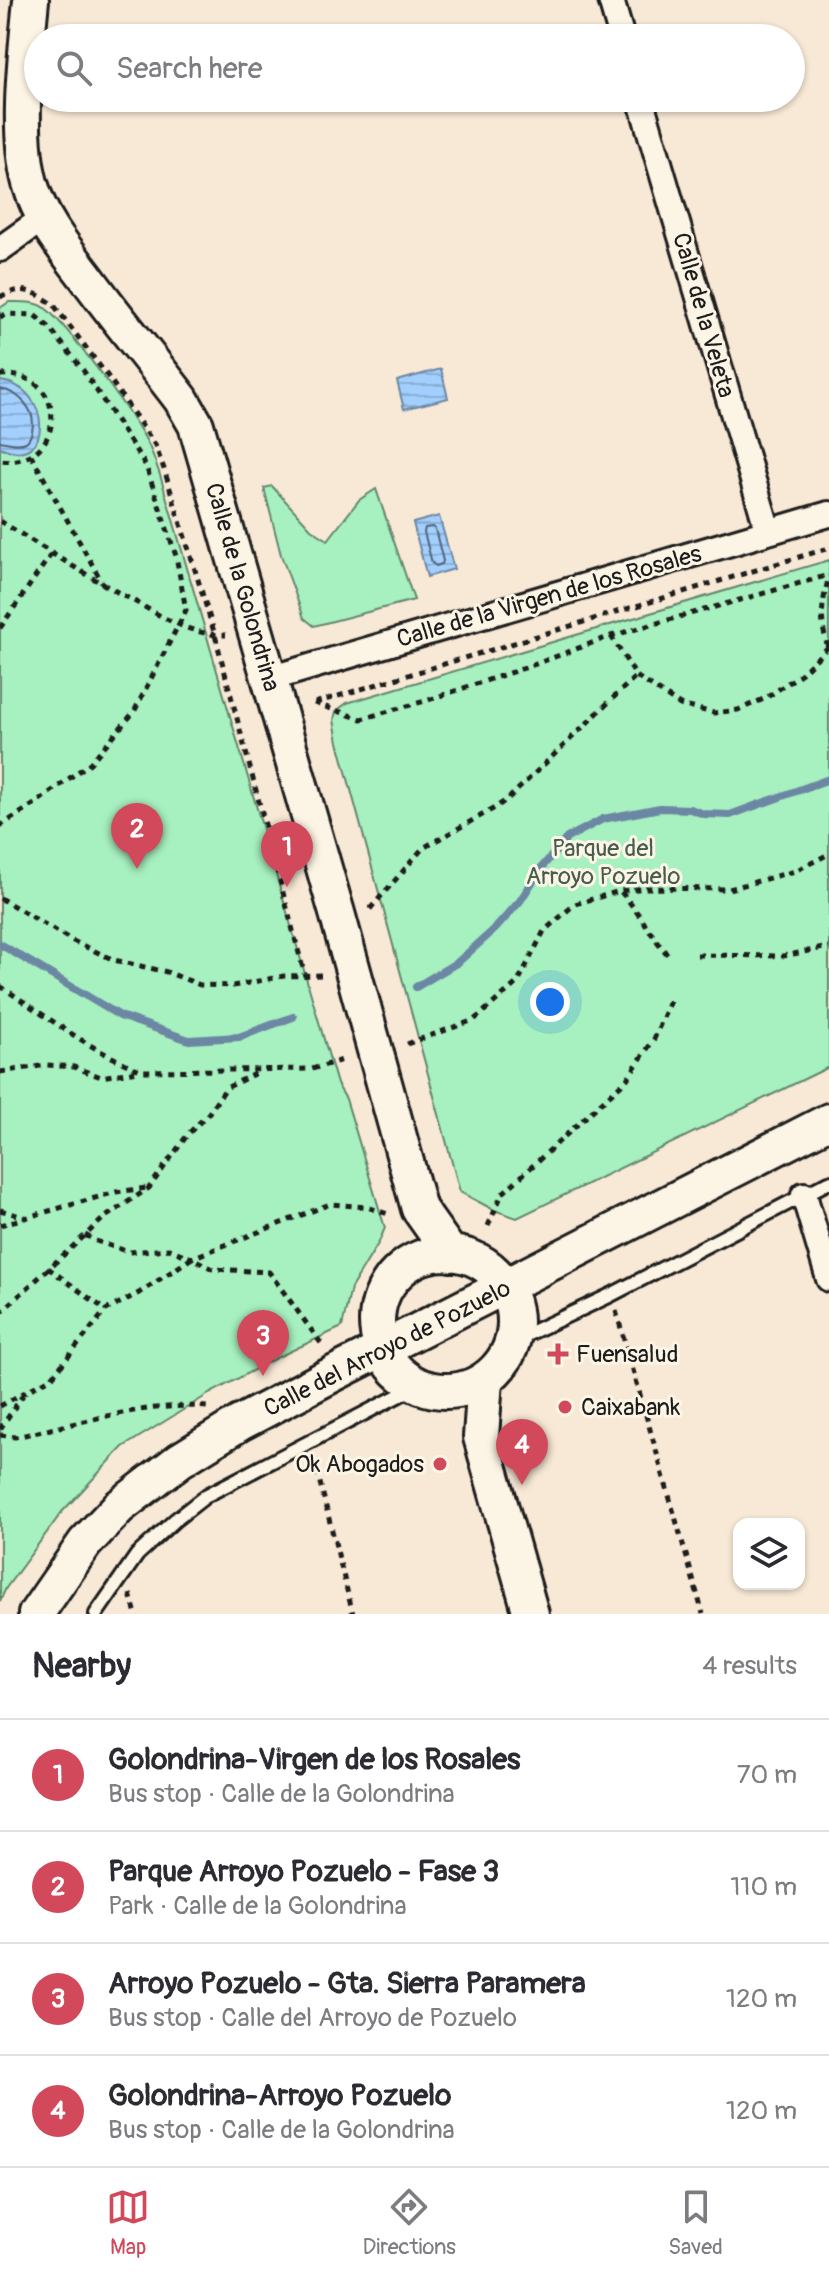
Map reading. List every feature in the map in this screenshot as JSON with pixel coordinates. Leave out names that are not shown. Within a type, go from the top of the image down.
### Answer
[{"type":"street","points":[[11,0],[18,9],[24,32]]},
{"type":"street","name":"Calle de la Golondrina","points":[[29,24],[31,0]]},
{"type":"street","points":[[611,0],[618,24]]},
{"type":"street","name":"Calle de la Golondrina","points":[[25,112],[24,138],[31,186],[45,217],[105,303],[181,399],[196,425],[269,679],[405,1212],[407,1266]]},
{"type":"street","name":"Calle de la Veleta","points":[[644,112],[768,531]]},
{"type":"street","points":[[0,249],[45,217]]},
{"type":"street","name":"Calle de la Virgen de los Rosales","points":[[269,679],[829,514]]},
{"type":"street","name":"Calle del Arroyo de Pozuelo","points":[[36,1614],[85,1543],[119,1507],[180,1460],[228,1430],[829,1121]]},
{"type":"street","points":[[804,1195],[829,1279]]},
{"type":"street","name":"Calle de la Golondrina","points":[[405,1212],[451,1254]]},
{"type":"street","points":[[432,1388],[470,1387],[485,1379],[498,1368],[513,1341],[515,1313],[506,1287],[483,1264],[462,1255],[428,1256],[395,1276],[380,1303],[378,1333],[383,1350],[397,1370],[432,1388],[481,1437]]},
{"type":"street","points":[[485,1379],[481,1437],[531,1614]]},
{"type":"lane","points":[[513,1341],[611,1295],[829,1182]]},
{"type":"lane","name":"Calle del Arroyo de Pozuelo","points":[[96,1614],[137,1555],[207,1495],[310,1443],[432,1388]]},
{"type":"path","points":[[0,297],[21,289],[40,295],[53,304],[155,445],[215,635],[305,976]]},
{"type":"path","points":[[0,317],[6,314],[34,315],[49,327],[83,370],[146,466],[176,556],[186,610],[134,712],[90,763],[0,826]]},
{"type":"path","points":[[0,375],[26,377],[38,384],[47,395],[53,421],[42,446],[31,455],[18,460],[0,460]]},
{"type":"path","points":[[31,455],[103,585]]},
{"type":"path","points":[[0,521],[103,585],[178,625],[227,635]]},
{"type":"path","points":[[611,636],[636,676],[680,705],[714,713],[738,710],[766,698],[802,673],[829,646],[822,626],[822,604],[829,575],[611,636],[493,678],[361,719],[314,703],[829,548]]},
{"type":"path","points":[[0,628],[52,553]]},
{"type":"path","points":[[370,909],[423,848],[508,799],[636,676]]},
{"type":"path","points":[[407,1044],[474,1020],[518,982],[544,931],[575,904],[620,891],[646,888],[729,889],[795,871],[829,854]]},
{"type":"path","points":[[620,891],[637,909],[654,939],[669,956]]},
{"type":"path","points":[[0,898],[73,941],[114,960],[167,972],[200,985],[233,986],[284,976],[321,975]]},
{"type":"path","points":[[697,955],[783,956],[829,947]]},
{"type":"path","points":[[0,986],[77,1039],[143,1071]]},
{"type":"path","points":[[488,1226],[502,1194],[627,1079],[654,1039],[670,1001]]},
{"type":"path","points":[[0,1072],[47,1065],[74,1067],[101,1077],[143,1071],[261,1071],[312,1069],[346,1059]]},
{"type":"path","points":[[0,1313],[104,1218],[149,1188],[226,1088],[261,1071]]},
{"type":"path","points":[[0,1225],[116,1192],[149,1188]]},
{"type":"path","points":[[0,1406],[52,1377],[106,1310],[139,1293],[192,1258],[330,1204],[405,1212]]},
{"type":"path","points":[[0,1210],[28,1219]]},
{"type":"path","points":[[85,1235],[129,1252],[169,1249],[213,1269],[269,1272],[324,1347]]},
{"type":"path","points":[[48,1268],[106,1310]]},
{"type":"path","points":[[611,1295],[703,1614]]},
{"type":"path","points":[[26,1391],[0,1432],[15,1437],[112,1414],[207,1406],[228,1430]]},
{"type":"path","points":[[310,1443],[353,1614]]},
{"type":"green space","points":[[9,302],[29,302],[50,312],[113,389],[152,453],[337,1084],[346,1099],[385,1228],[351,1288],[342,1327],[209,1394],[123,1447],[62,1512],[6,1588],[0,1601],[0,308]]},
{"type":"green space","points":[[272,486],[311,529],[328,540],[359,500],[376,489],[414,600],[314,626],[304,618],[281,555],[264,488]]},
{"type":"green space","name":"Parque del Arroyo Pozuelo","points":[[829,560],[829,1067],[517,1218],[460,1192],[338,742],[334,720],[336,711],[347,703]]},
{"type":"water","points":[[441,369],[448,398],[404,409],[397,381]]},
{"type":"water","points":[[0,381],[18,387],[30,397],[38,411],[38,439],[30,448],[17,452],[0,447]]},
{"type":"water","points":[[439,516],[454,569],[427,577],[413,523]]},
{"type":"waterway","points":[[416,987],[458,962],[496,928],[567,838],[603,819],[660,808],[730,815],[829,779]]},
{"type":"waterway","points":[[0,944],[120,1016],[189,1040],[239,1037],[293,1017]]},
{"type":"place","name":"Parque Arroyo Pozuelo - Fase 3","points":[[137,869]]},
{"type":"place","name":"Golondrina-Virgen de los Rosales","points":[[287,887]]},
{"type":"place","name":"Fuensalud","points":[[558,1354]]},
{"type":"place","name":"Arroyo Pozuelo - Gta. Sierra Paramera","points":[[263,1376]]},
{"type":"place","name":"Caixabank","points":[[565,1407]]},
{"type":"place","name":"Ok Abogados","points":[[440,1464]]},
{"type":"place","name":"Golondrina-Arroyo Pozuelo","points":[[522,1485]]}]
